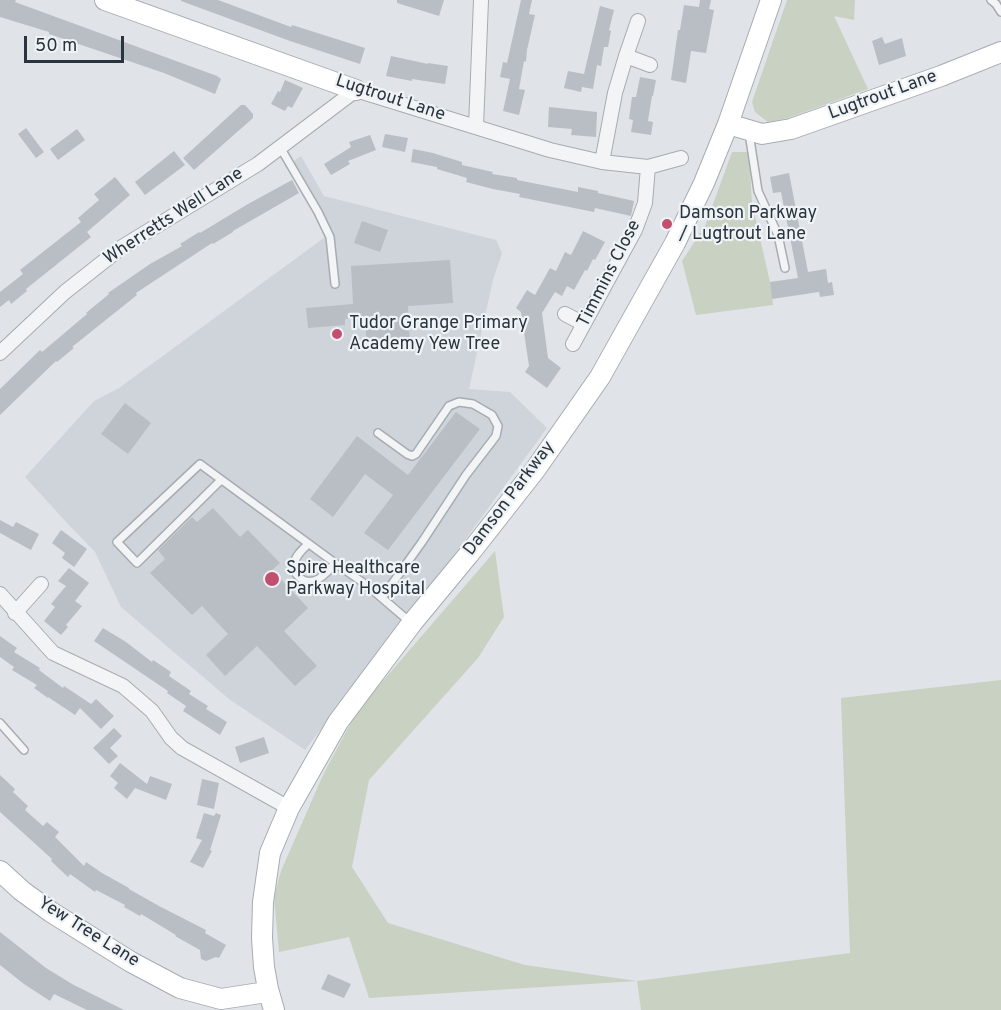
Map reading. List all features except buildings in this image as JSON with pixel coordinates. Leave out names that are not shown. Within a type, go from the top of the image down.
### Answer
[{"type":"street","name":"Lugtrout Lane","points":[[105,0],[356,90],[550,150],[602,162],[648,167],[681,158]]},
{"type":"street","points":[[476,127],[481,0]]},
{"type":"street","name":"Damson Parkway","points":[[268,989],[262,938],[263,902],[270,853],[289,808],[338,722],[412,623],[535,470],[600,377],[675,243],[704,183],[728,124],[771,0]]},
{"type":"street","points":[[602,162],[615,93],[638,21]]},
{"type":"street","name":"Lugtrout Lane","points":[[728,124],[762,134],[791,129],[941,76],[1001,52]]},
{"type":"street","points":[[626,56],[650,65]]},
{"type":"street","name":"Wherretts Well Lane","points":[[0,353],[65,292],[123,247],[258,164],[356,90]]},
{"type":"street","name":"Timmins Close","points":[[573,344],[635,230],[645,203],[648,167]]},
{"type":"street","points":[[565,314],[584,324]]},
{"type":"street","points":[[15,613],[41,584]]},
{"type":"street","points":[[0,594],[52,653],[123,686],[152,711],[171,738],[182,748],[289,808]]},
{"type":"street","name":"Yew Tree Lane","points":[[0,872],[51,912],[131,962],[220,1010]]},
{"type":"street","name":"Yew Tree Lane","points":[[180,988],[221,999],[260,993],[268,989]]},
{"type":"street","points":[[268,989],[274,1010]]},
{"type":"lane","points":[[994,1],[1001,12]]},
{"type":"lane","points":[[749,130],[758,191],[778,235],[785,268]]},
{"type":"lane","points":[[280,147],[330,237],[335,284]]},
{"type":"lane","points":[[378,433],[412,456],[416,454],[449,406],[459,402],[473,404],[492,415],[498,426],[496,435],[382,598]]},
{"type":"lane","points":[[221,480],[137,563],[117,542],[200,464],[368,586],[412,623]]},
{"type":"lane","points":[[308,544],[294,563],[297,576],[312,582],[328,572],[335,563]]},
{"type":"lane","points":[[0,723],[24,750]]},
{"type":"shaded area","name":"Spire Healthcare Parkway Hospital","points":[[301,156],[324,196],[496,240],[502,253],[493,280],[469,389],[510,392],[547,428],[407,619],[305,750],[229,699],[121,607],[95,552],[25,477],[94,401],[119,388],[332,232],[291,163]]},
{"type":"green space","points":[[787,0],[855,0],[854,20],[834,16],[868,89],[788,118],[768,122],[755,112],[752,102]]},
{"type":"green space","points":[[732,152],[749,152],[752,203],[773,305],[696,315],[682,261],[705,226]]},
{"type":"green space","points":[[495,551],[504,617],[478,658],[369,780],[352,867],[388,923],[525,965],[637,981],[369,998],[349,937],[279,952],[274,897],[281,871],[323,775],[357,711]]},
{"type":"green space","points":[[1001,680],[1001,1010],[641,1010],[637,981],[850,953],[841,698]]},
{"type":"place","name":"Damson Parkway / Lugtrout Lane","points":[[667,224]]},
{"type":"place","name":"Tudor Grange Primary Academy Yew Tree","points":[[337,334]]},
{"type":"place","name":"Spire Healthcare Parkway Hospital","points":[[272,579]]}]
